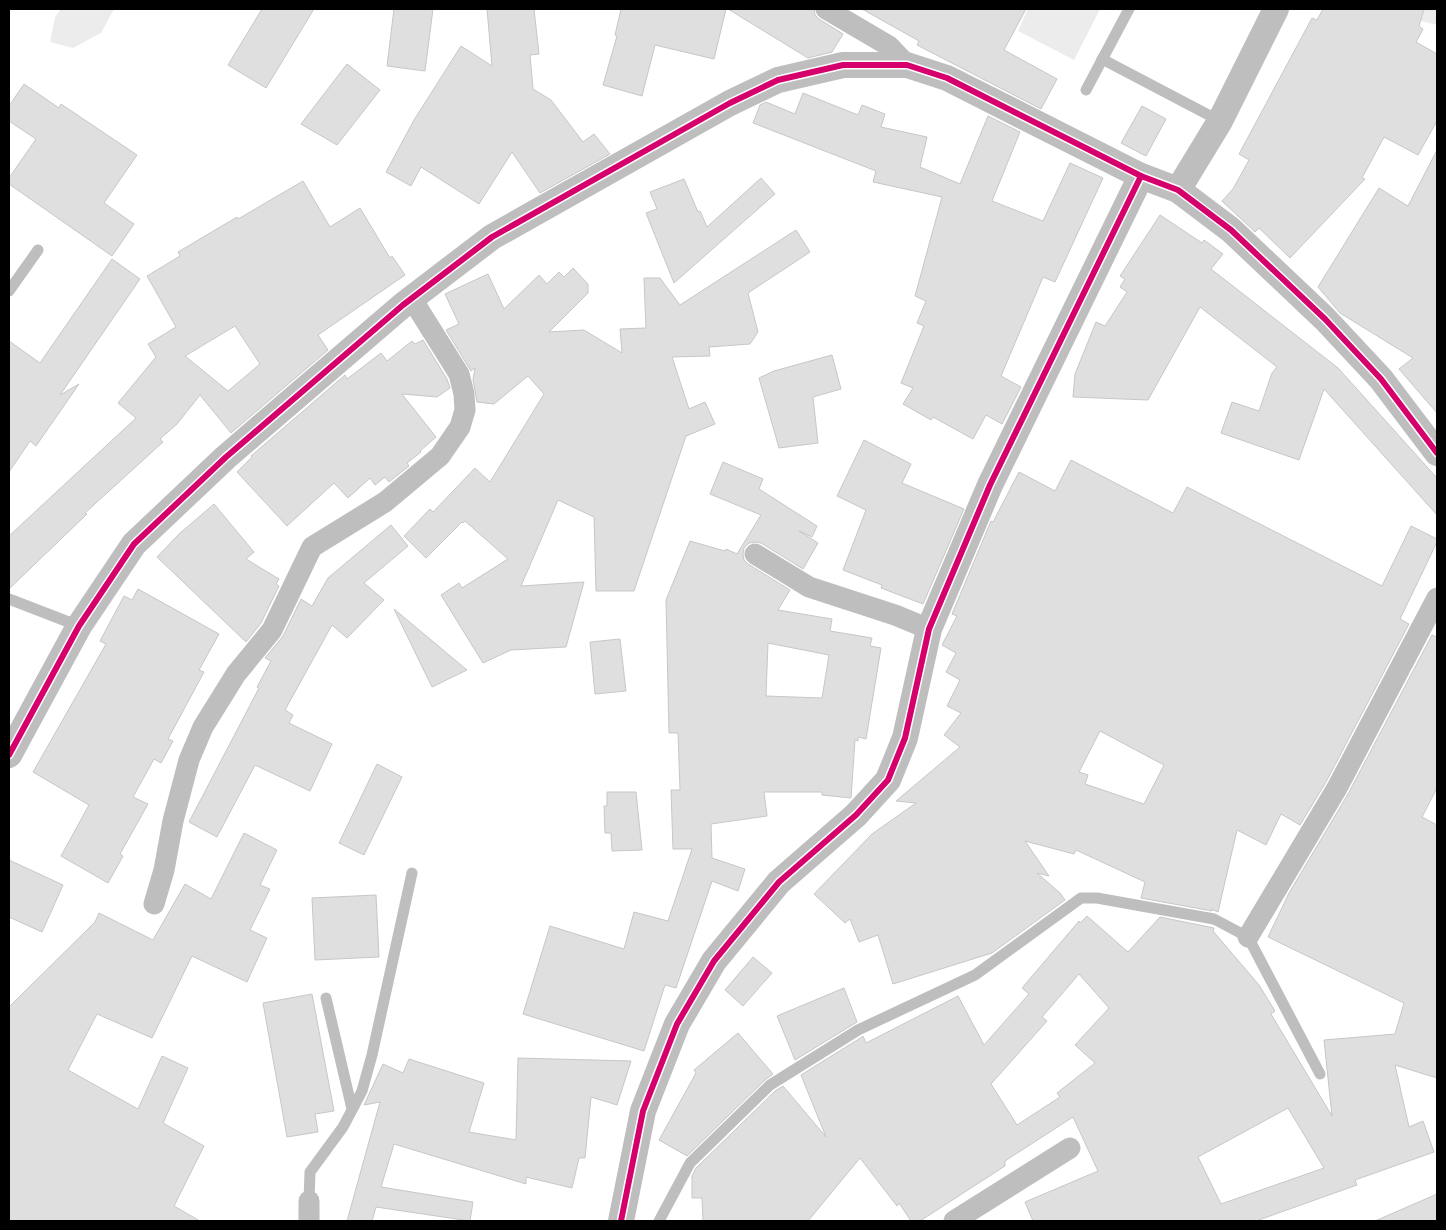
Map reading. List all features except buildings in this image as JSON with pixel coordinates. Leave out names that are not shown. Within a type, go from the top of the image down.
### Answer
[{"type":"street","points":[[826,9],[889,46],[908,65]]},
{"type":"street","points":[[1178,190],[1220,121],[1276,9]]},
{"type":"street","points":[[9,755],[79,626],[134,544],[226,458],[412,299],[492,237],[730,103],[778,80],[843,65],[908,65],[947,78],[1140,176],[1178,190],[1231,230],[1325,319],[1381,379],[1437,453]]},
{"type":"street","points":[[621,1221],[643,1111],[677,1024],[714,961],[779,882],[856,815],[888,780],[905,738],[929,629],[990,485],[1140,176]]},
{"type":"street","points":[[154,904],[164,870],[173,820],[189,760],[203,727],[236,674],[272,630],[312,547],[385,502],[440,456],[460,427],[465,410],[464,394],[459,374],[412,299]]},
{"type":"street","points":[[755,554],[809,587],[895,615],[929,629]]},
{"type":"street","points":[[1248,937],[1337,788],[1437,598]]},
{"type":"street","points":[[954,1221],[1070,1148]]},
{"type":"lane","points":[[1086,90],[1129,9]]},
{"type":"lane","points":[[1102,59],[1220,121]]},
{"type":"lane","points":[[9,291],[38,250]]},
{"type":"lane","points":[[9,599],[79,626]]},
{"type":"lane","points":[[309,1211],[310,1172],[343,1127],[362,1091],[372,1055],[412,874]]},
{"type":"lane","points":[[660,1221],[690,1163],[770,1084],[858,1030],[975,975],[1081,898],[1097,898],[1214,919],[1248,937],[1320,1074]]},
{"type":"lane","points":[[326,998],[352,1109]]},
{"type":"shaded area","points":[[61,9],[114,9],[101,33],[73,48],[50,42],[55,17]]},
{"type":"shaded area","points":[[1028,9],[1100,9],[1074,60],[1018,31]]},
{"type":"shaded area","points":[[1424,9],[1437,9],[1437,25],[1421,21]]},
{"type":"cycle path","points":[[9,755],[79,626],[134,544],[226,457],[403,305],[492,237],[730,103],[778,80],[843,65],[907,65],[947,78],[1141,176],[1178,190],[1231,230],[1325,319],[1381,379],[1437,453]]},
{"type":"cycle path","points":[[621,1221],[643,1111],[677,1024],[714,961],[779,882],[856,815],[888,780],[905,738],[929,629],[990,485],[1141,176]]}]
